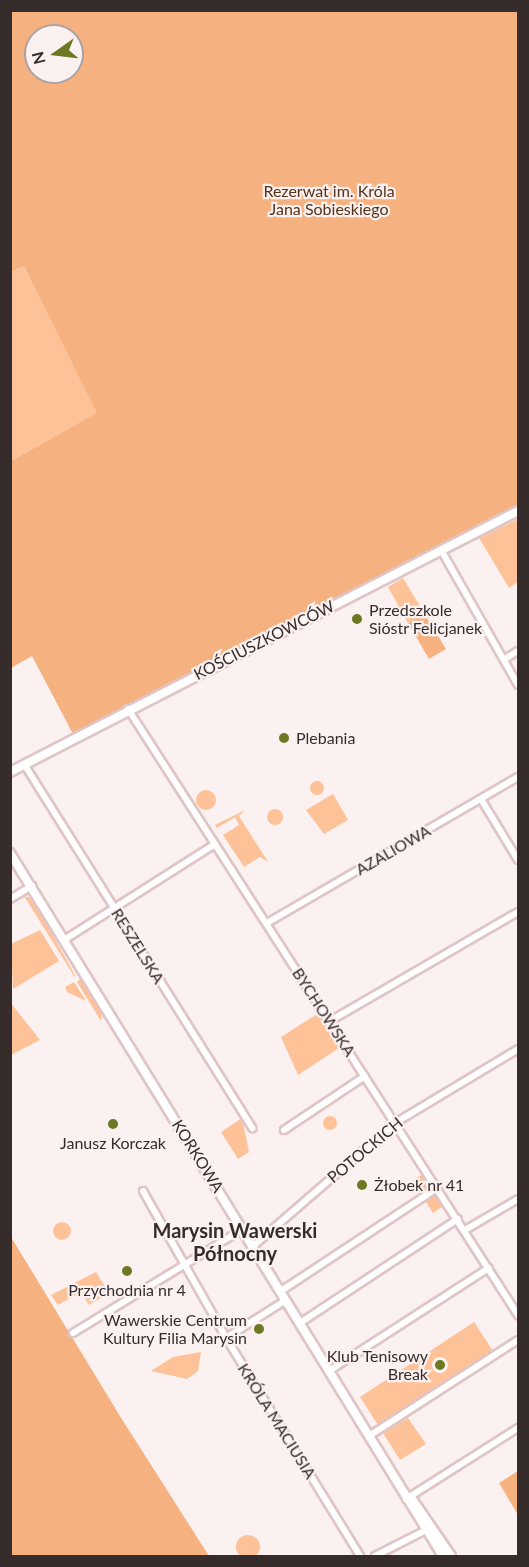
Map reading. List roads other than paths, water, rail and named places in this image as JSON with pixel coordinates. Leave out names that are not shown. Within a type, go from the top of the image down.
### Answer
[{"type":"street","name":"KOŚCIUSZKOWCÓW","points":[[10,771],[519,511]]},
{"type":"street","points":[[441,550],[519,686]]},
{"type":"street","points":[[505,659],[519,651]]},
{"type":"street","name":"BYCHOWSKA","points":[[128,709],[519,1315]]},
{"type":"street","name":"RESZELSKA","points":[[24,764],[252,1128]]},
{"type":"street","name":"AZALIOWA","points":[[267,923],[519,777]]},
{"type":"street","points":[[481,799],[519,861]]},
{"type":"street","points":[[64,940],[215,844]]},
{"type":"street","name":"KORKOWA","points":[[10,853],[407,1498],[451,1557]]},
{"type":"street","points":[[10,899],[32,886]]},
{"type":"street","points":[[330,1021],[519,912]]},
{"type":"street","name":"POTOCKICH","points":[[253,1246],[395,1123],[519,1049]]},
{"type":"street","points":[[284,1130],[364,1076]]},
{"type":"street","points":[[280,1291],[438,1188]]},
{"type":"street","name":"KRÓLA MACIUSIA","points":[[143,1191],[226,1338],[360,1557]]},
{"type":"street","points":[[465,1230],[519,1198]]},
{"type":"street","points":[[300,1323],[458,1219]]},
{"type":"street","points":[[73,1333],[233,1235]]},
{"type":"street","points":[[329,1371],[489,1268]]},
{"type":"street","points":[[226,1338],[286,1300]]},
{"type":"street","points":[[369,1436],[519,1340]]},
{"type":"street","points":[[407,1498],[519,1428]]},
{"type":"street","points":[[375,1557],[428,1529]]},
{"type":"street","name":"KORKOWA","points":[[428,1529],[443,1557]]},
{"type":"place","name":"Przedszkole Sióstr Felicjanek","points":[[357,619]]},
{"type":"place","name":"Plebania","points":[[284,738]]},
{"type":"place","name":"Janusz Korczak","points":[[113,1124]]},
{"type":"place","name":"Żłobek nr 41","points":[[362,1185]]},
{"type":"place","name":"Przychodnia nr 4","points":[[127,1271]]},
{"type":"place","name":"Wawerskie Centrum Kultury Filia Marysin","points":[[259,1329]]},
{"type":"place","name":"Klub Tenisowy Break","points":[[440,1365]]},
{"type":"district","name":"Marysin Wawerski Północny","points":[[235,1242]]},
{"type":"park label","name":"Rezerwat im. Króla Jana Sobieskiego","points":[[329,200]]}]
